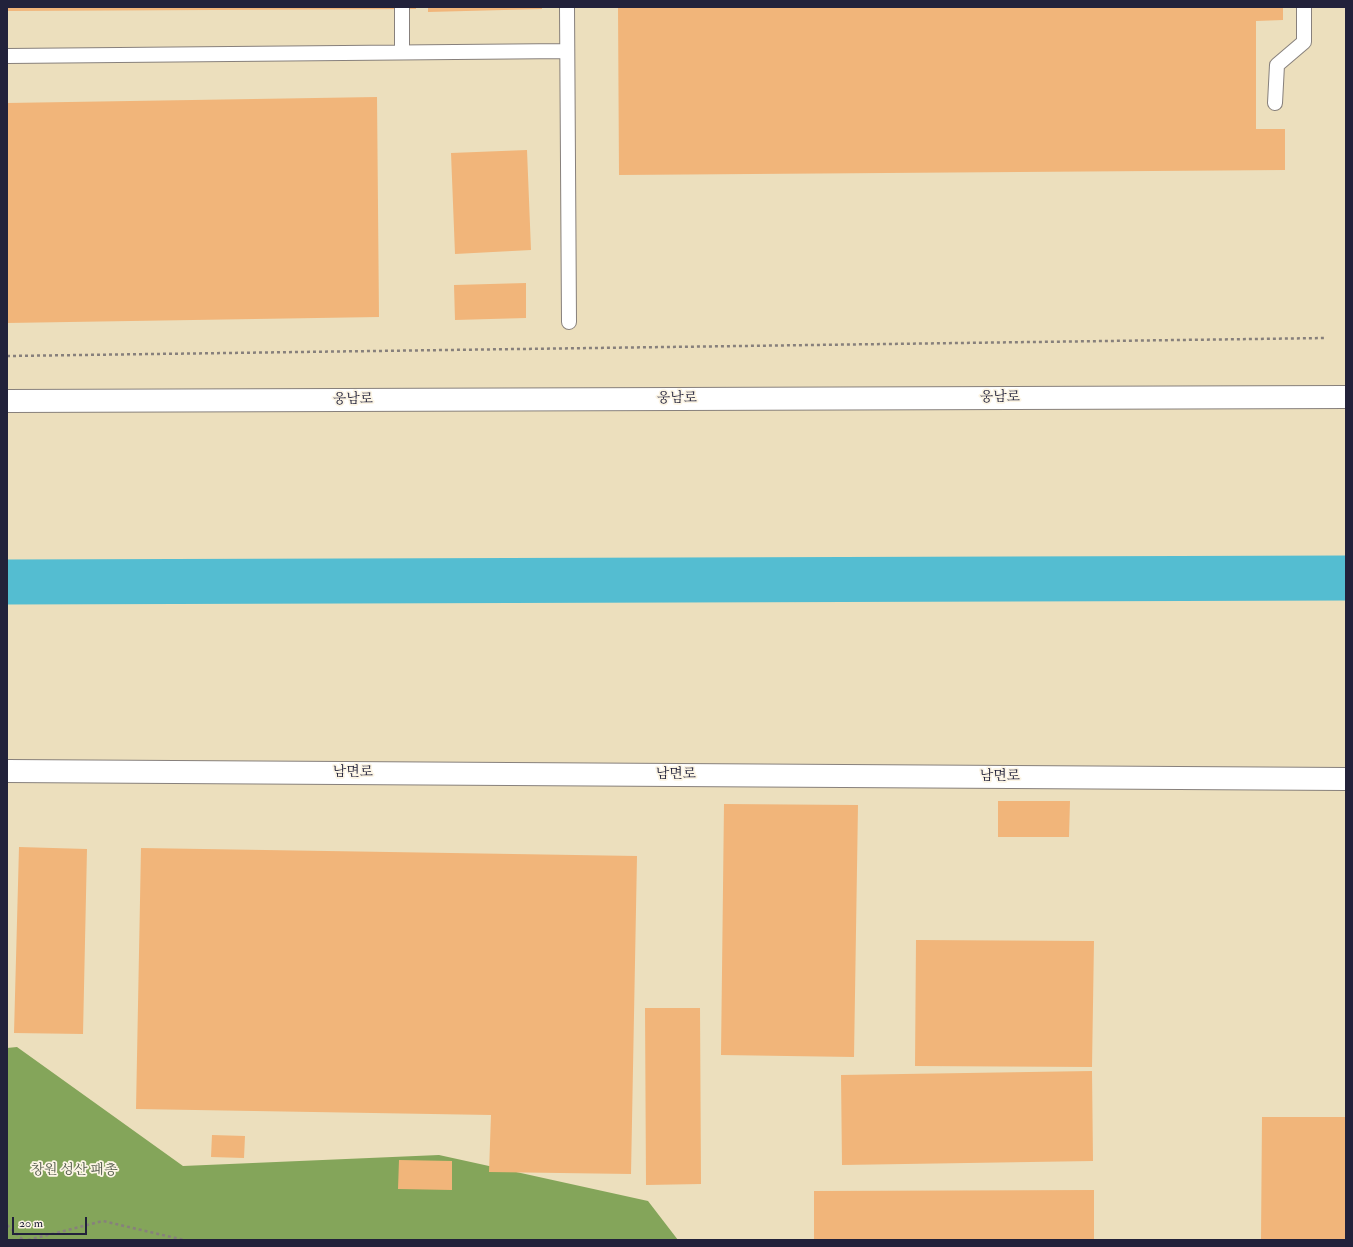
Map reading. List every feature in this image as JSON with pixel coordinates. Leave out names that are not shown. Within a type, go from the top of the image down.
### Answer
[{"type":"street","name":"웅남로","points":[[7,401],[1346,397]]},
{"type":"street","name":"남면로","points":[[7,771],[1346,779]]},
{"type":"lane","points":[[402,7],[402,52]]},
{"type":"lane","points":[[567,7],[569,322]]},
{"type":"lane","points":[[1275,103],[1277,65],[1304,42],[1304,7]]},
{"type":"lane","points":[[7,56],[567,51]]},
{"type":"path","points":[[7,356],[1326,338]]},
{"type":"path","points":[[28,1240],[104,1221],[184,1240]]},
{"type":"path","points":[[7,1225],[23,1240]]},
{"type":"green space","name":"창원 성산 패총","points":[[17,1047],[183,1166],[439,1155],[648,1201],[678,1240],[7,1240],[7,1048]]},
{"type":"building","points":[[7,7],[416,7],[416,9],[7,11]]},
{"type":"building","points":[[428,7],[542,7],[542,9],[428,12]]},
{"type":"building","points":[[618,7],[1283,7],[1283,20],[1256,21],[1256,129],[1285,129],[1285,170],[619,175]]},
{"type":"building","points":[[377,97],[379,317],[7,323],[7,103]]},
{"type":"building","points":[[527,150],[531,250],[455,254],[451,153]]},
{"type":"building","points":[[526,283],[526,318],[455,320],[454,285]]},
{"type":"building","points":[[998,801],[1070,801],[1069,837],[998,837]]},
{"type":"building","points":[[724,804],[858,805],[854,1057],[721,1055]]},
{"type":"building","points":[[19,847],[87,849],[83,1034],[14,1033]]},
{"type":"building","points":[[141,848],[637,856],[631,1174],[489,1172],[491,1115],[136,1109]]},
{"type":"building","points":[[916,940],[1094,941],[1092,1067],[915,1066]]},
{"type":"building","points":[[645,1008],[700,1008],[701,1184],[646,1185]]},
{"type":"building","points":[[1092,1071],[1093,1161],[842,1165],[841,1075]]},
{"type":"building","points":[[1262,1117],[1346,1117],[1346,1240],[1261,1240]]},
{"type":"building","points":[[212,1135],[245,1136],[244,1158],[211,1157]]},
{"type":"building","points":[[399,1160],[452,1161],[452,1190],[398,1189]]},
{"type":"building","points":[[1094,1190],[1094,1240],[814,1240],[814,1191]]},
{"type":"waterway","points":[[7,582],[1346,578]]}]
